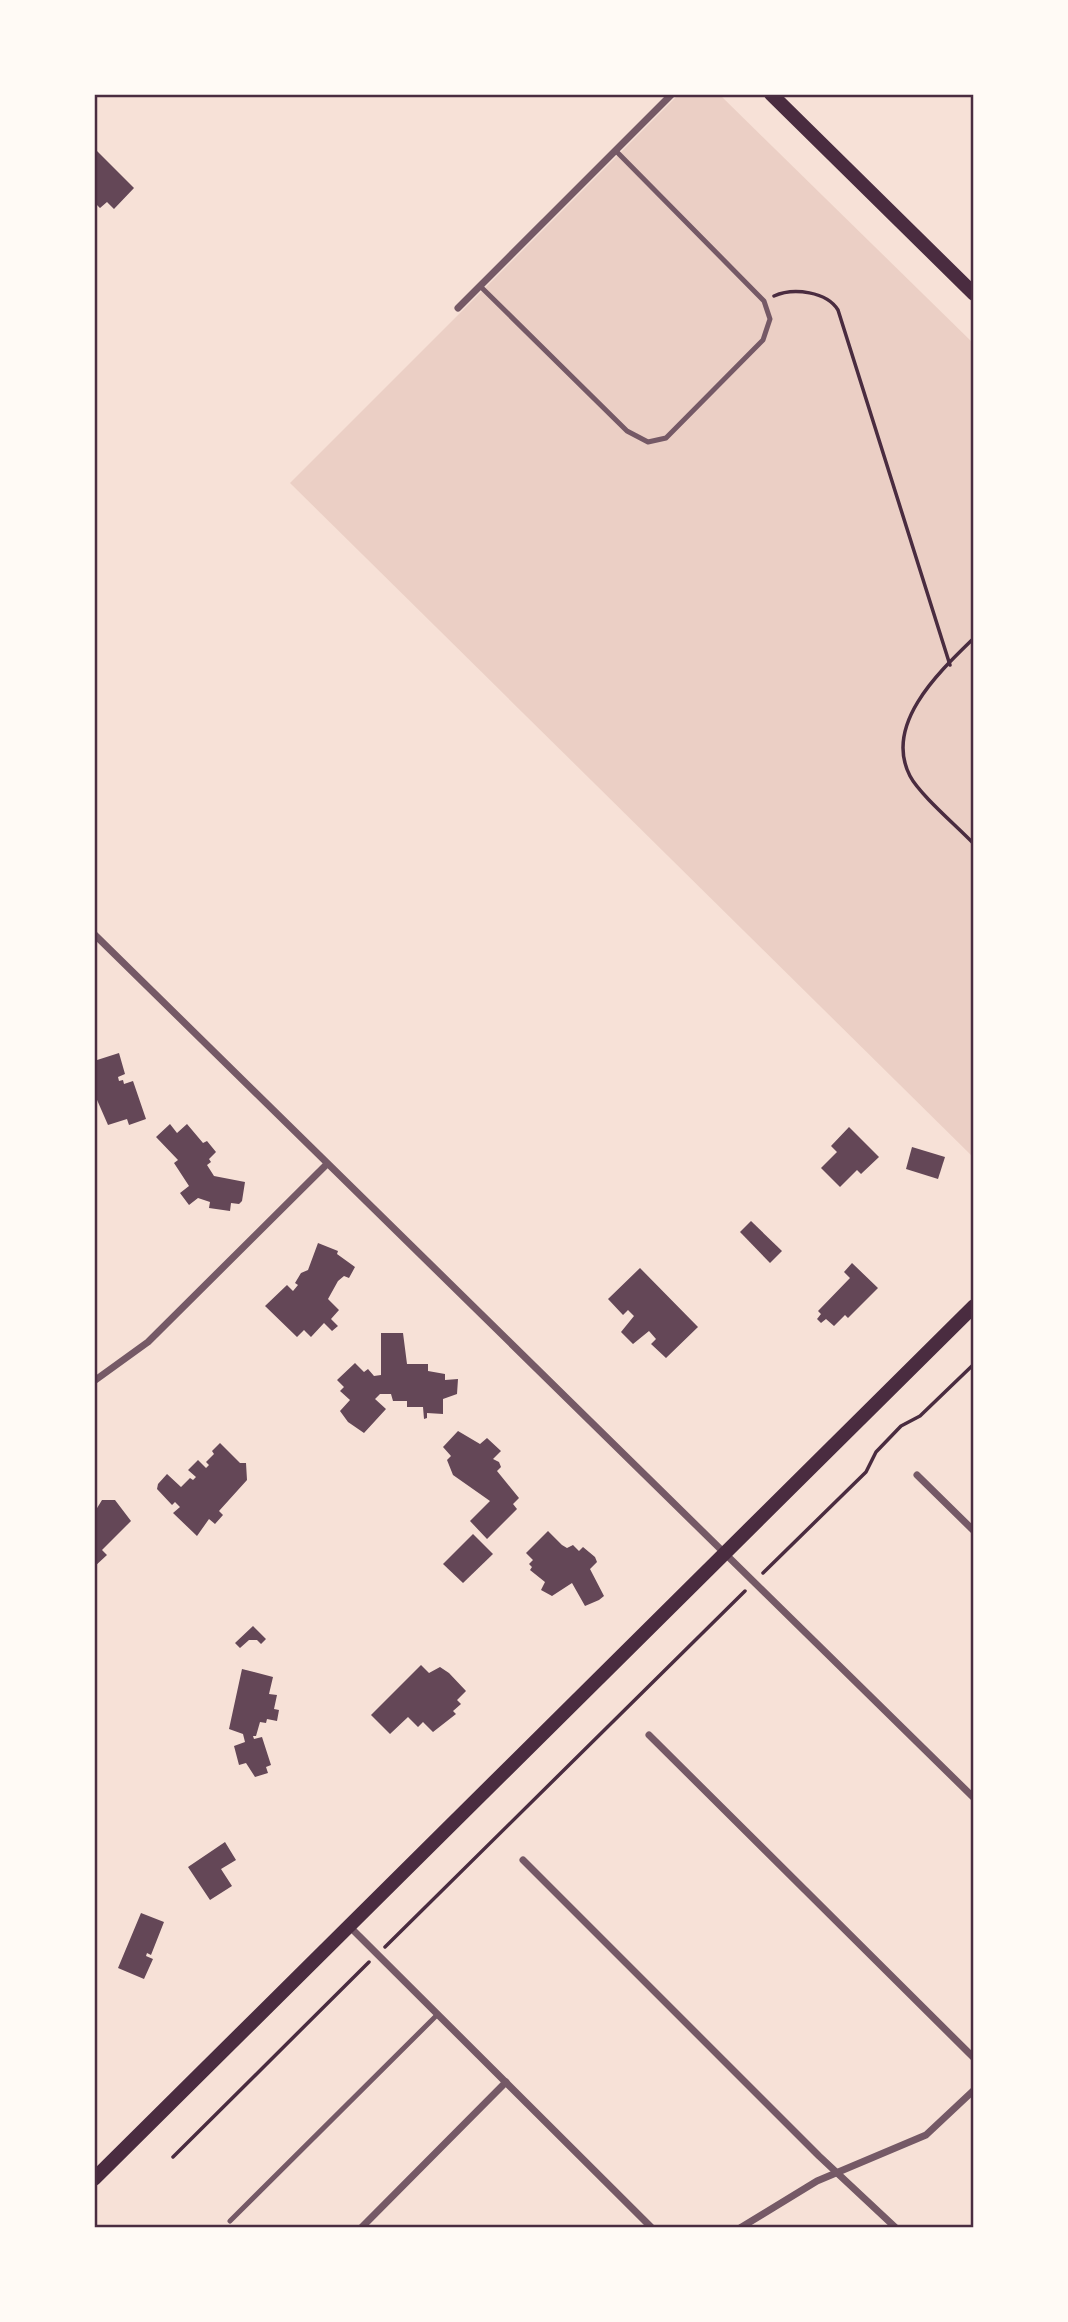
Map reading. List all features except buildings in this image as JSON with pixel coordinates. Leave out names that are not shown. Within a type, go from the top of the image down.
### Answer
[{"type":"main road","points":[[771,94],[974,294]]},
{"type":"main road","points":[[94,2179],[974,1306]]},
{"type":"street","points":[[458,308],[672,94]]},
{"type":"street","points":[[94,934],[974,1798]]},
{"type":"street","points":[[94,1381],[148,1342],[327,1164]]},
{"type":"street","points":[[917,1475],[974,1531]]},
{"type":"street","points":[[649,1735],[974,2058]]},
{"type":"street","points":[[523,1860],[896,2228]]},
{"type":"street","points":[[349,1926],[652,2228]]},
{"type":"street","points":[[361,2228],[506,2082]]},
{"type":"street","points":[[740,2228],[817,2181],[926,2135],[974,2090]]},
{"type":"lane","points":[[480,286],[626,431],[648,442],[666,438],[763,340],[770,319],[764,301],[616,151]]},
{"type":"lane","points":[[230,2221],[438,2014]]},
{"type":"path","points":[[775,296],[783,292],[823,295],[831,299],[838,310],[950,664]]},
{"type":"path","points":[[974,638],[914,706],[908,720],[904,758],[911,778],[974,844]]},
{"type":"path","points":[[764,1572],[866,1472],[876,1452],[901,1426],[920,1416],[974,1364]]},
{"type":"path","points":[[388,1944],[746,1589]]},
{"type":"path","points":[[173,2157],[364,1968]]},
{"type":"shaded area","points":[[678,95],[720,95],[973,343],[973,1157],[290,483]]}]
